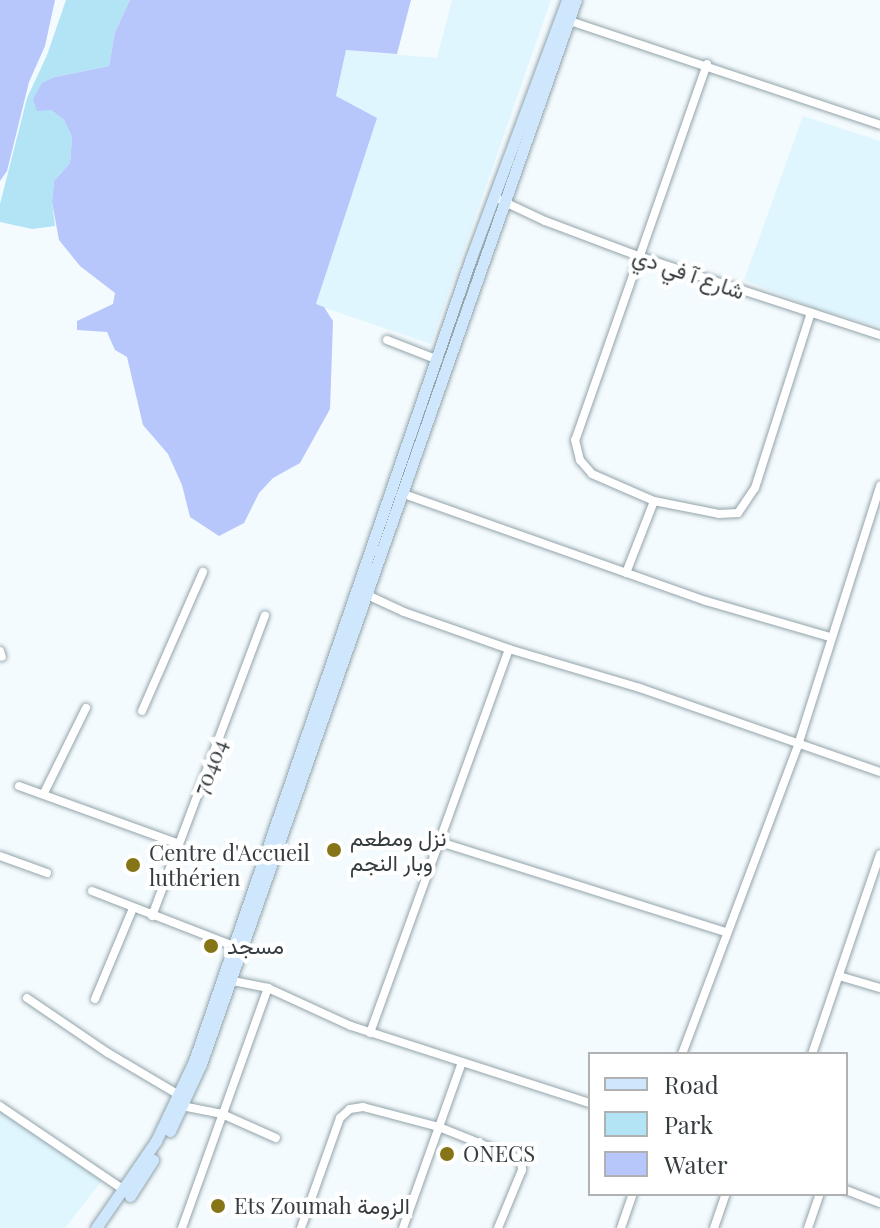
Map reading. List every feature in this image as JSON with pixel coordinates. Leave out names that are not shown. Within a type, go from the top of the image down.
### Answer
[{"type":"main road","points":[[227,980],[234,946],[401,493],[567,0]]},
{"type":"main road","points":[[105,1228],[150,1165],[181,1101],[227,980],[363,592],[438,360],[576,0]]},
{"type":"main road","points":[[96,1228],[181,1101]]},
{"type":"street","points":[[570,21],[707,64],[880,125]]},
{"type":"street","points":[[707,64],[575,448],[592,474],[654,501],[719,514],[738,513],[755,488],[811,313]]},
{"type":"street","name":"شارع آ في دي","points":[[499,198],[545,221],[641,257],[880,335]]},
{"type":"street","points":[[387,340],[438,360]]},
{"type":"street","points":[[683,1052],[725,932],[799,742],[880,486]]},
{"type":"street","points":[[401,493],[626,573],[830,637]]},
{"type":"street","points":[[626,573],[654,501]]},
{"type":"street","points":[[142,711],[203,572]]},
{"type":"street","points":[[363,592],[404,612],[509,649],[799,742],[880,772]]},
{"type":"street","name":"70404","points":[[152,916],[265,616]]},
{"type":"street","points":[[370,1033],[509,649]]},
{"type":"street","points":[[44,793],[86,708]]},
{"type":"street","points":[[19,786],[179,844]]},
{"type":"street","points":[[440,842],[725,932]]},
{"type":"street","points":[[813,1052],[880,854]]},
{"type":"street","points":[[0,856],[47,873]]},
{"type":"street","points":[[92,891],[234,946]]},
{"type":"street","points":[[95,999],[133,908]]},
{"type":"street","points":[[839,976],[880,988]]},
{"type":"street","points":[[227,980],[268,988],[370,1033],[588,1102]]},
{"type":"street","points":[[182,1228],[268,988]]},
{"type":"street","points":[[27,998],[181,1101],[222,1114],[276,1138]]},
{"type":"street","points":[[403,1228],[462,1062]]},
{"type":"street","points":[[0,1106],[124,1190]]},
{"type":"street","points":[[301,1228],[340,1118],[350,1109],[363,1107],[439,1127],[521,1160],[522,1170],[498,1228]]},
{"type":"street","points":[[848,1191],[880,1203]]},
{"type":"street","points":[[621,1228],[632,1196]]},
{"type":"street","points":[[714,1228],[725,1196]]},
{"type":"street","points":[[808,1228],[819,1196]]},
{"type":"shaded area","points":[[452,0],[551,0],[431,344],[316,305],[376,118],[336,97],[346,50],[437,58]]},
{"type":"shaded area","points":[[803,116],[880,141],[880,327],[814,308],[744,280]]},
{"type":"shaded area","points":[[0,1109],[104,1178],[65,1228],[0,1228]]},
{"type":"green space","points":[[66,0],[130,0],[115,32],[109,66],[55,77],[51,110],[64,120],[72,137],[70,163],[54,181],[52,202],[55,226],[32,229],[0,222],[0,204],[27,98],[47,55]]},
{"type":"water","points":[[0,0],[55,0],[45,46],[29,82],[7,171],[0,181]]},
{"type":"water","points":[[130,0],[411,0],[397,54],[346,50],[336,96],[377,118],[316,304],[324,307],[333,321],[330,409],[300,463],[273,478],[259,493],[244,523],[219,536],[190,517],[182,485],[168,454],[143,425],[127,357],[115,350],[107,332],[77,330],[77,321],[113,304],[115,293],[80,266],[59,240],[52,202],[54,181],[70,163],[72,137],[64,120],[51,110],[37,111],[33,99],[42,83],[55,77],[109,66],[115,32]]},
{"type":"place","name":"نزل ومطعم وبار النجم","points":[[334,850]]},
{"type":"place","name":"Centre d'Accueil luthérien","points":[[133,865]]},
{"type":"place","name":"مسجد","points":[[211,946]]},
{"type":"place","name":"ONECS","points":[[447,1154]]},
{"type":"place","name":"Ets Zoumah الزومة","points":[[218,1206]]}]
